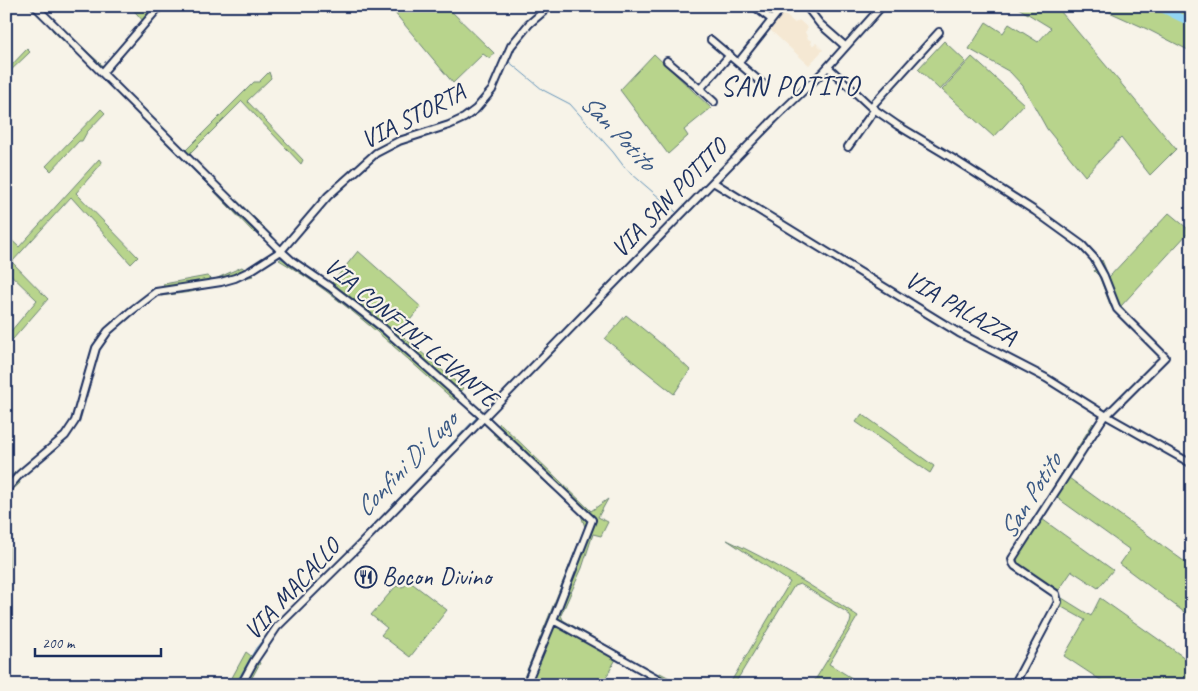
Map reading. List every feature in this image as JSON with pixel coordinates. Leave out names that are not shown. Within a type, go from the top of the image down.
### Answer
[{"type":"street","name":"VIA CONFINI LEVANTE","points":[[35,6],[281,251],[383,328],[483,417],[592,520],[553,620]]},
{"type":"street","points":[[102,73],[160,6]]},
{"type":"street","name":"VIA STORTA","points":[[6,490],[20,474],[72,429],[96,348],[108,332],[130,312],[156,292],[221,282],[250,271],[281,251],[328,196],[376,153],[399,141],[449,125],[464,118],[476,109],[492,90],[512,46],[528,24],[550,6]]},
{"type":"street","points":[[754,6],[772,20]]},
{"type":"street","points":[[738,63],[783,6]]},
{"type":"street","points":[[806,6],[820,24],[845,46]]},
{"type":"street","name":"VIA SAN POTITO","points":[[483,417],[828,66],[882,6]]},
{"type":"street","points":[[848,147],[873,108],[940,32]]},
{"type":"street","points":[[711,40],[763,84]]},
{"type":"street","points":[[700,89],[730,55]]},
{"type":"street","points":[[667,61],[714,102]]},
{"type":"street","points":[[828,66],[873,108],[897,125],[928,142],[1010,195],[1082,245],[1094,258],[1104,276],[1116,309],[1165,357],[1106,415],[1012,559],[1015,566],[1056,594],[1058,602],[1014,685]]},
{"type":"street","name":"VIA PALAZZA","points":[[712,182],[959,333],[1046,378],[1192,464]]},
{"type":"street","name":"VIA MACALLO","points":[[241,685],[254,660],[277,627],[346,560],[483,417]]},
{"type":"street","points":[[526,685],[553,620],[669,685]]},
{"type":"street","points":[[6,662],[6,668]]},
{"type":"shaded area","points":[[781,12],[795,23],[799,20],[808,28],[805,32],[808,39],[812,41],[811,44],[816,43],[823,50],[809,65],[769,29]]},
{"type":"green space","points":[[130,6],[164,6],[142,30],[144,22]]},
{"type":"green space","points":[[389,6],[446,6],[494,53],[490,59],[483,54],[453,83]]},
{"type":"green space","points":[[1015,6],[1056,6],[1176,149],[1150,175],[1121,138],[1085,176],[1047,129],[1023,86],[1010,72],[969,49],[986,22],[1003,33],[1009,24],[1038,42],[1051,28]]},
{"type":"green space","points":[[1096,6],[1192,6],[1192,52],[1147,29]]},
{"type":"green space","points":[[54,21],[103,66],[96,72],[52,30]]},
{"type":"green space","points":[[944,41],[966,62],[940,90],[918,69]]},
{"type":"green space","points":[[27,49],[30,52],[6,75],[6,71]]},
{"type":"green space","points":[[654,54],[711,108],[684,130],[688,136],[668,154],[620,90]]},
{"type":"green space","points":[[972,57],[1024,104],[994,137],[942,90]]},
{"type":"green space","points":[[269,72],[271,78],[247,101],[303,160],[301,164],[242,101],[189,154],[265,228],[254,233],[140,114],[144,111],[186,150],[254,82],[259,82]]},
{"type":"green space","points":[[101,109],[105,113],[87,132],[82,141],[79,141],[51,171],[46,166]]},
{"type":"green space","points":[[99,159],[102,163],[76,193],[138,257],[131,264],[71,197],[12,262],[48,299],[6,347],[6,337],[37,300],[6,270],[6,235],[19,247]]},
{"type":"green space","points":[[1169,213],[1187,228],[1188,233],[1121,306],[1128,314],[1121,319],[1111,307],[1099,276],[1094,271],[1102,260],[1109,277]]},
{"type":"green space","points":[[358,251],[421,307],[399,333],[463,388],[454,400],[348,308],[279,260],[289,253],[305,266],[332,283]]},
{"type":"green space","points":[[242,267],[253,276],[191,292],[161,296],[164,284],[207,276],[213,280]]},
{"type":"green space","points":[[626,315],[690,370],[674,394],[605,339]]},
{"type":"green space","points":[[862,414],[934,466],[930,473],[856,422]]},
{"type":"green space","points":[[500,423],[591,511],[608,499],[598,517],[608,522],[601,536],[593,534],[582,568],[561,615],[563,620],[627,657],[624,662],[616,659],[602,685],[521,685],[585,527],[581,515],[493,434]]},
{"type":"green space","points":[[1093,423],[1101,431],[1096,433],[1069,478],[1192,567],[1192,618],[1120,564],[1130,550],[1056,497],[1042,519],[1113,570],[1098,588],[1072,571],[1059,590],[1018,565],[1017,558],[1027,541],[1019,535],[1025,531],[1034,518]]},
{"type":"green space","points":[[15,472],[20,483],[9,493],[8,500],[10,601],[6,598],[6,482]]},
{"type":"green space","points":[[727,540],[810,585],[858,616],[829,664],[863,685],[812,685],[850,623],[851,618],[848,613],[800,584],[794,586],[737,680],[733,685],[729,685],[790,582]]},
{"type":"green space","points":[[409,581],[447,610],[410,657],[381,635],[387,628],[371,615],[396,586],[407,585]]},
{"type":"green space","points":[[1062,598],[1091,616],[1100,598],[1192,663],[1192,685],[1108,685],[1064,656],[1085,620],[1060,606]]},
{"type":"green space","points":[[246,652],[260,663],[248,685],[228,685]]},
{"type":"green space","points":[[660,673],[683,685],[640,685],[646,675],[655,680]]},
{"type":"waterway","points":[[1157,6],[1192,23]]},
{"type":"waterway","name":"San Potito","points":[[508,61],[543,90],[570,104],[625,168],[676,212]]},
{"type":"waterway","name":"Confini Di Lugo","points":[[279,257],[299,270]]},
{"type":"waterway","name":"Confini Di Lugo","points":[[353,309],[438,381]]},
{"type":"waterway","name":"Confini Di Lugo","points":[[334,566],[476,418],[477,416],[472,412]]},
{"type":"waterway","name":"San Potito","points":[[1093,428],[1100,416]]},
{"type":"waterway","points":[[6,594],[8,660]]},
{"type":"waterway","name":"Confini Di Lugo","points":[[279,621],[292,608]]},
{"type":"waterway","name":"Confini Di Lugo","points":[[235,685],[256,648],[272,629]]},
{"type":"waterway","points":[[6,674],[8,669]]},
{"type":"waterway","name":"San Potito","points":[[1010,685],[1016,675]]},
{"type":"place","name":"Bocon Divino","points":[[366,577]]},
{"type":"district","name":"SAN POTITO","points":[[790,85]]}]
